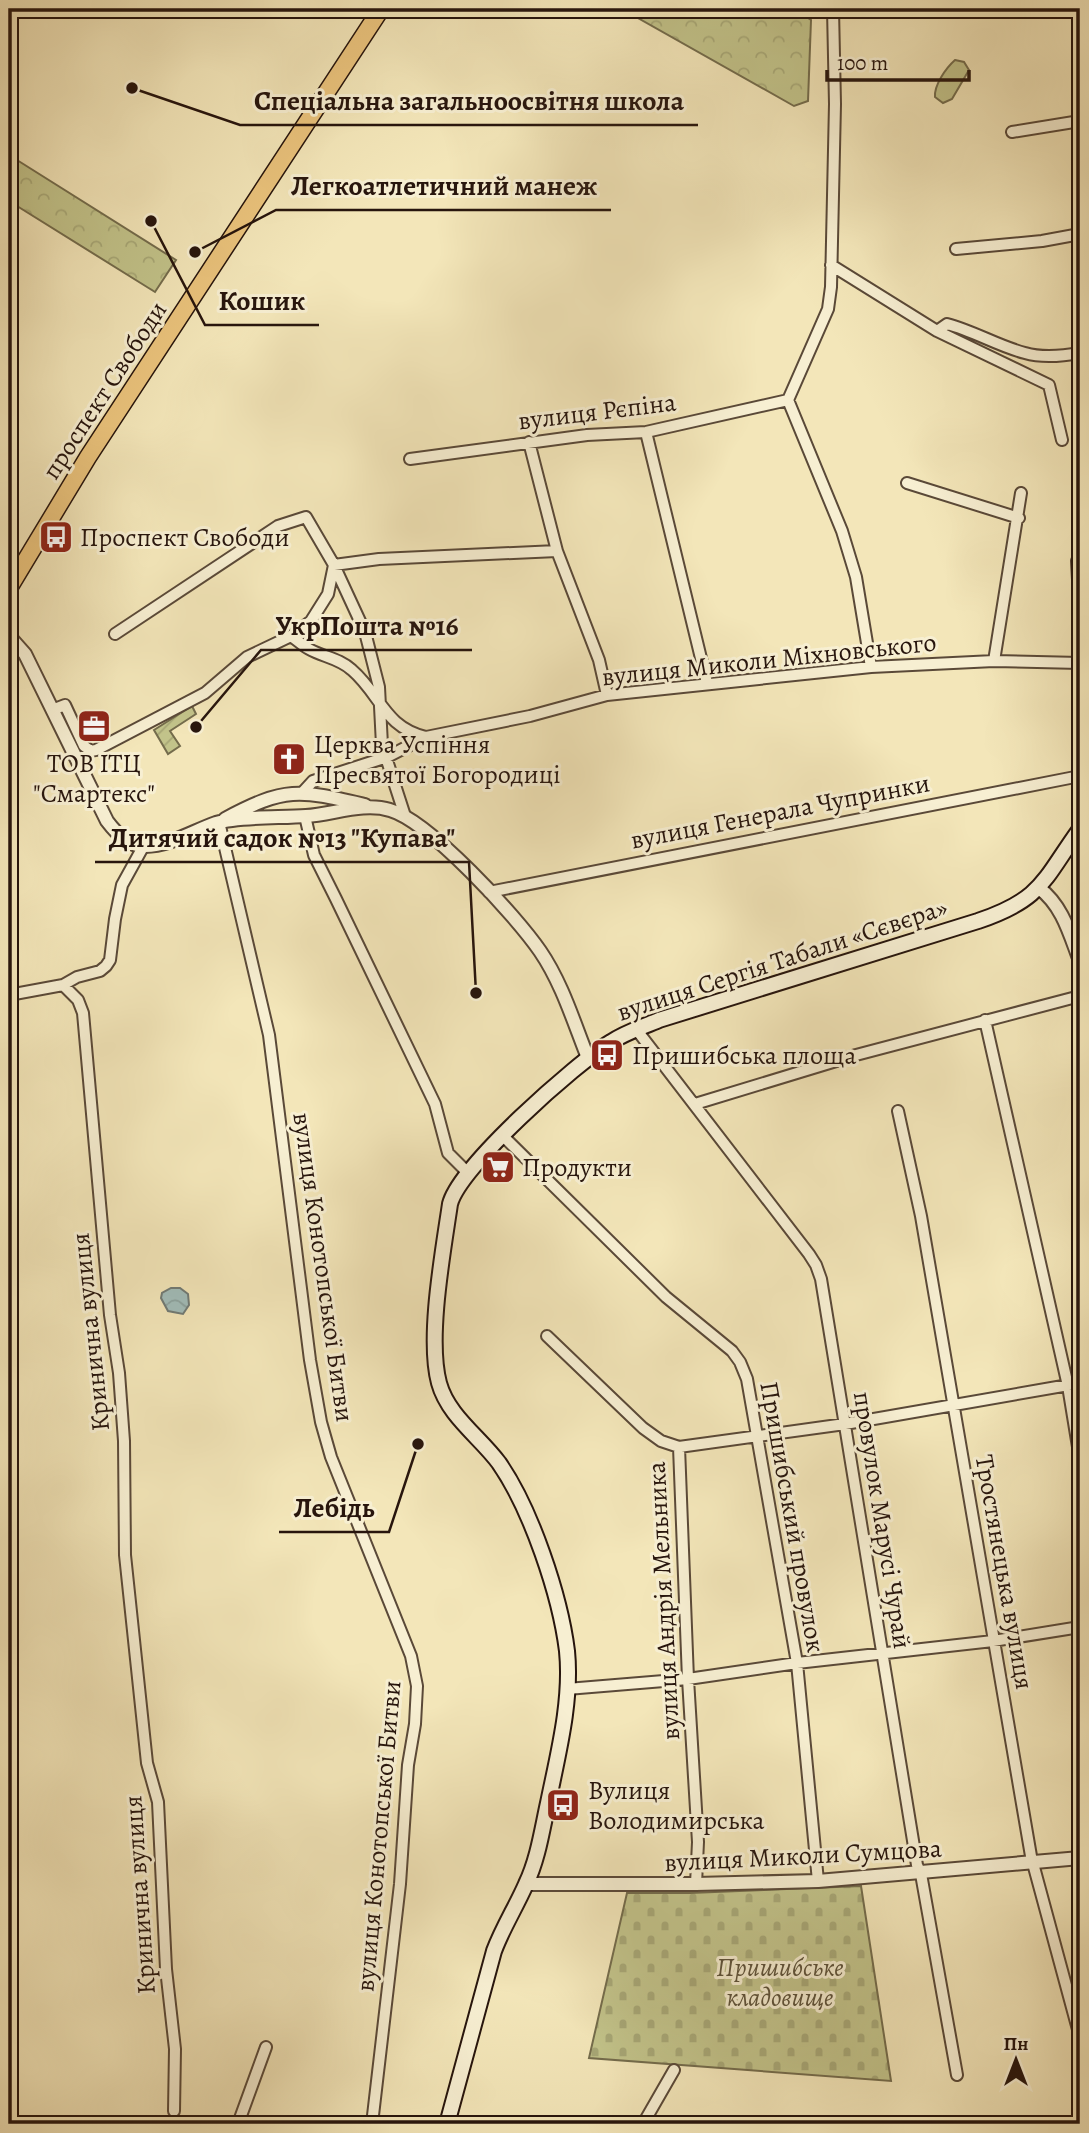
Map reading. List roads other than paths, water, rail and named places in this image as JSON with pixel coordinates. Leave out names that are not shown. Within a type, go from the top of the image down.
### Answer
[{"type":"main road","name":"проспект Свободи","points":[[9,589],[88,457],[381,9]]},
{"type":"main road","name":"вулиця Сергія Табали «Сєвєра»","points":[[447,2124],[494,1951],[504,1924],[527,1884],[538,1850],[567,1689],[566,1650],[560,1615],[524,1511],[498,1462],[454,1411],[439,1382],[437,1310],[454,1190],[467,1172],[503,1136],[588,1058],[613,1040],[636,1029],[998,915],[1022,903],[1040,888],[1080,829]]},
{"type":"street","points":[[833,9],[835,104],[828,309],[788,400],[842,531],[856,577],[871,667]]},
{"type":"street","points":[[1012,132],[1080,121]]},
{"type":"street","points":[[956,249],[1042,241],[1080,234]]},
{"type":"street","points":[[831,265],[937,331],[1049,385],[1062,440]]},
{"type":"street","points":[[937,331],[947,324],[1027,354],[1062,356],[1080,353]]},
{"type":"street","name":"вулиця Рєпіна","points":[[410,459],[587,435],[646,432],[788,400]]},
{"type":"street","points":[[646,432],[707,683]]},
{"type":"street","points":[[529,442],[557,551],[599,660],[607,695]]},
{"type":"street","points":[[907,483],[1019,518]]},
{"type":"street","points":[[994,661],[1021,493]]},
{"type":"street","points":[[115,634],[278,526],[306,517],[334,565],[365,632],[375,669],[380,705],[380,733],[405,816]]},
{"type":"street","points":[[334,565],[379,559],[557,551]]},
{"type":"street","points":[[1080,554],[1077,561],[1080,616]]},
{"type":"street","points":[[52,710],[65,705],[84,746],[91,751],[96,750],[205,692],[247,657],[291,636],[311,621],[328,594],[334,565]]},
{"type":"street","points":[[9,636],[25,654],[107,821],[122,838],[143,847],[169,842],[276,795],[302,793],[391,810],[405,816],[435,837],[489,892],[541,952],[562,992],[588,1058]]},
{"type":"street","points":[[291,636],[309,649],[341,661],[353,670],[395,722],[408,733],[426,737]]},
{"type":"street","name":"вулиця Миколи Міхновського","points":[[302,793],[313,781],[387,757],[426,737],[530,716],[607,695],[871,667],[994,661],[1080,663]]},
{"type":"street","name":"вулиця Генерала Чупринки","points":[[489,892],[1080,776]]},
{"type":"street","points":[[219,822],[305,816],[372,807]]},
{"type":"street","points":[[305,816],[318,866],[337,899],[435,1104],[444,1145],[452,1158],[467,1172]]},
{"type":"street","name":"вулиця Конотопської Битви","points":[[219,822],[269,1035],[310,1360],[321,1422],[331,1457],[415,1671],[415,1724],[408,1765],[400,1884],[372,2124]]},
{"type":"street","points":[[9,995],[63,985],[77,977],[100,971],[110,960],[122,885],[143,847]]},
{"type":"street","points":[[1040,888],[1058,907],[1080,961]]},
{"type":"street","name":"Кринична вулиця","points":[[63,985],[78,1000],[83,1013],[110,1315],[119,1373],[124,1441],[125,1555],[148,1763],[158,1802],[166,1969],[175,2049],[174,2110]]},
{"type":"street","points":[[695,1104],[856,1055],[1080,996]]},
{"type":"street","points":[[985,1020],[1068,1386],[1080,1459]]},
{"type":"street","name":"провулок Марусі Чурай","points":[[636,1029],[816,1265],[824,1298],[917,1865],[921,1874],[957,2075]]},
{"type":"street","name":"Тростянецька вулиця","points":[[898,1111],[921,1216],[993,1641],[1034,1863],[1080,2037]]},
{"type":"street","name":"Пришибський провулок","points":[[503,1136],[666,1297],[732,1351],[740,1362],[747,1379],[797,1663],[818,1881]]},
{"type":"street","name":"вулиця Андрія Мельника","points":[[547,1336],[643,1428],[661,1441],[679,1447],[688,1679],[698,1842],[696,1884]]},
{"type":"street","points":[[679,1447],[845,1424],[1080,1383]]},
{"type":"street","points":[[567,1689],[688,1679],[797,1663],[993,1641],[1080,1627]]},
{"type":"street","name":"вулиця Миколи Сумцова","points":[[527,1884],[818,1881],[1080,1858]]},
{"type":"street","points":[[239,2124],[266,2047]]},
{"type":"street","points":[[643,2124],[674,2070]]},
{"type":"water","points":[[171,1288],[180,1288],[188,1294],[189,1305],[183,1314],[168,1311],[161,1298],[162,1293]]},
{"type":"place","name":"Спеціальна загальноосвітня школа","points":[[132,88]]},
{"type":"place","name":"Кошик","points":[[151,221]]},
{"type":"place","name":"Легкоатлетичний манеж","points":[[195,252]]},
{"type":"place","name":"Проспект Свободи","points":[[56,537]]},
{"type":"place","name":"ТОВ ІТЦ \"Смартекс\"","points":[[94,726]]},
{"type":"place","name":"УкрПошта №16","points":[[196,727]]},
{"type":"place","name":"Церква Успіння Пресвятої Богородиці","points":[[289,759]]},
{"type":"place","name":"Дитячий садок №13 \"Купава\"","points":[[476,993]]},
{"type":"place","name":"Пришибська площа","points":[[607,1055]]},
{"type":"place","name":"Продукти","points":[[498,1167]]},
{"type":"place","name":"Лебідь","points":[[418,1444]]},
{"type":"place","name":"Вулиця Володимирська","points":[[563,1805]]},
{"type":"park label","name":"Пришибське кладовище","points":[[780,1982]]}]
